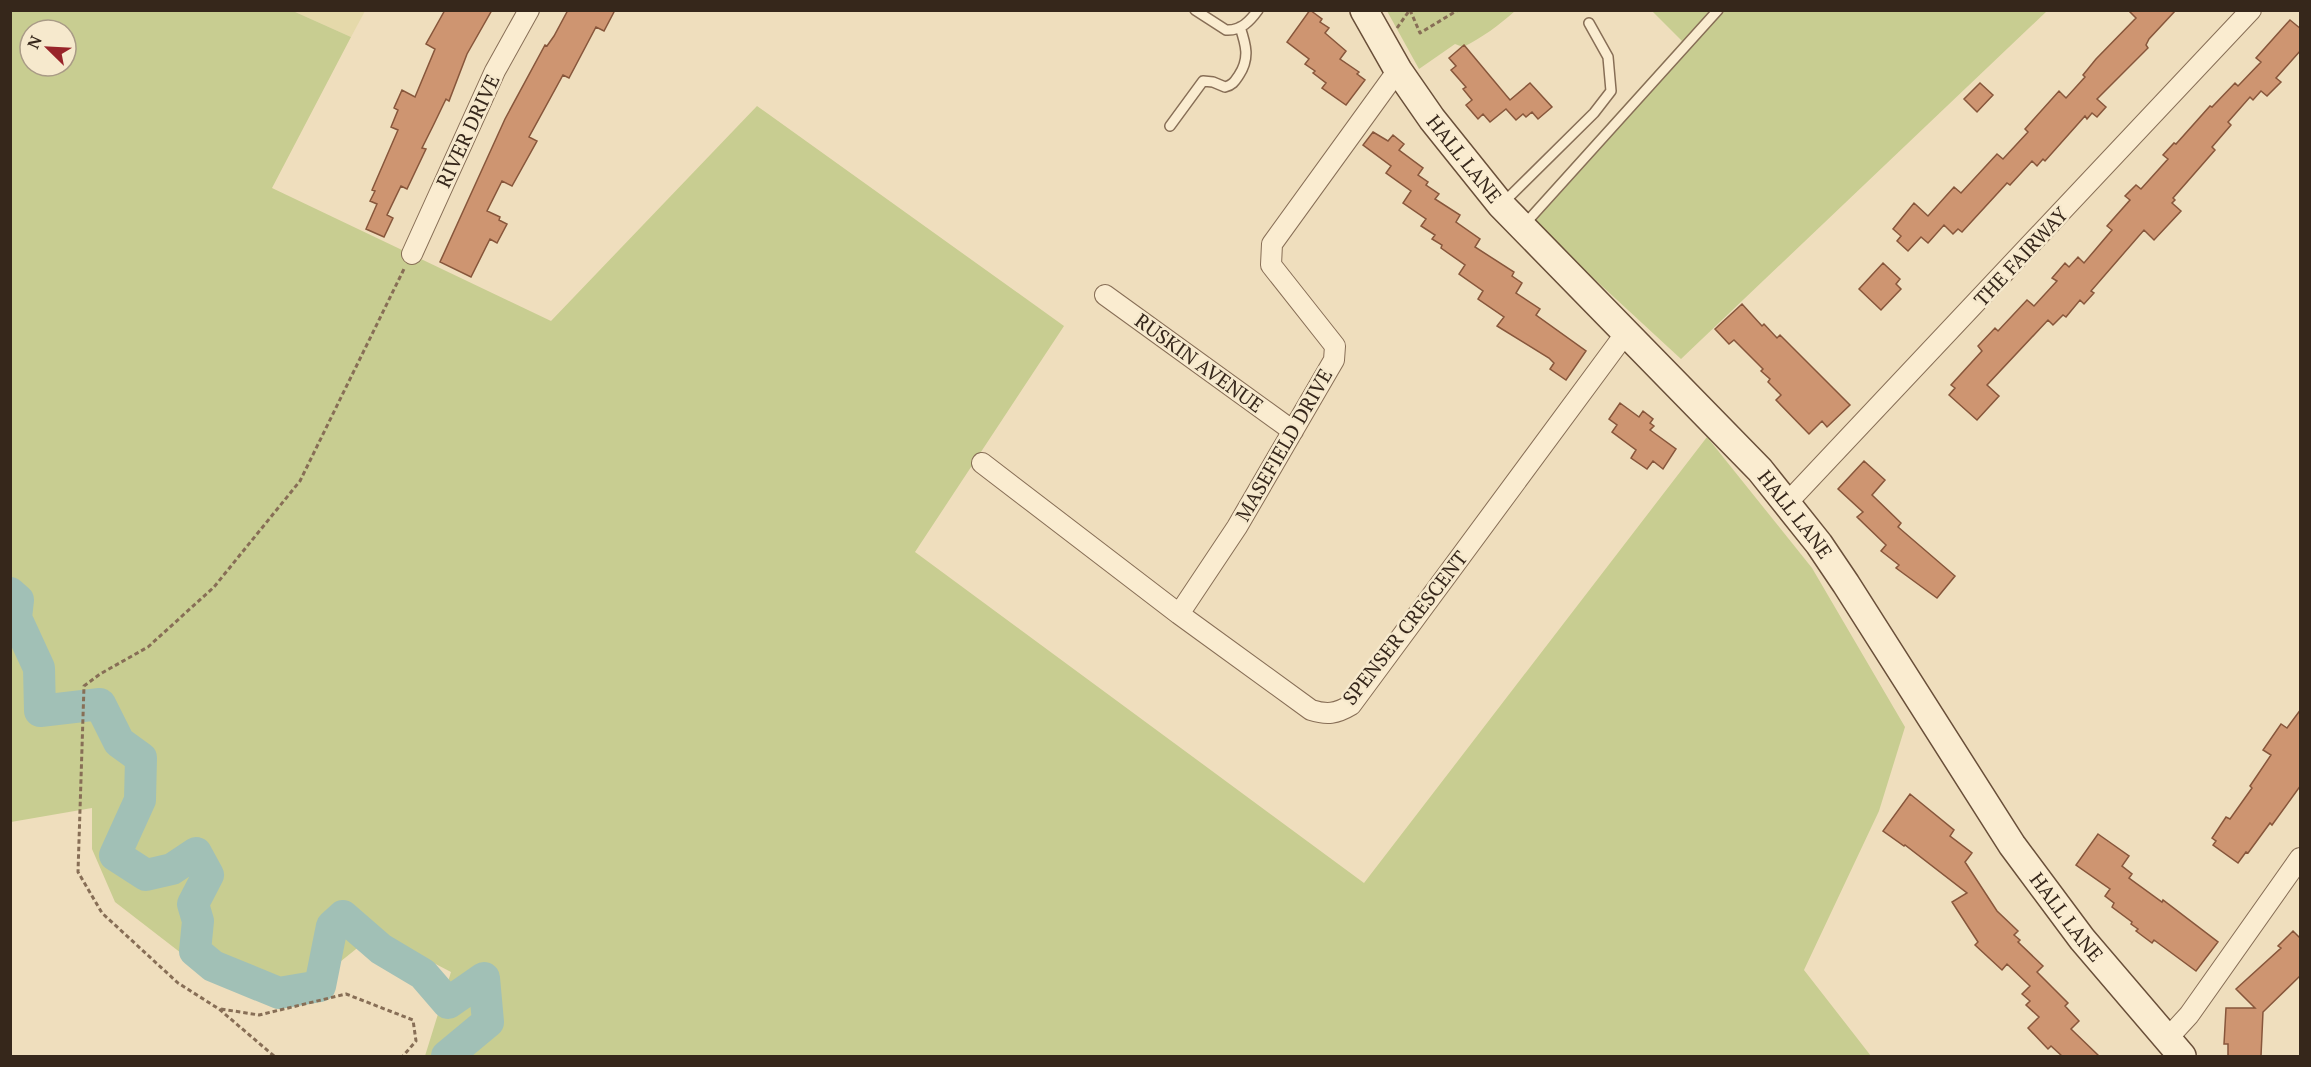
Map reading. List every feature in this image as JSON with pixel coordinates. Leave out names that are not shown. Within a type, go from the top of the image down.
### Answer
[{"type":"street","name":"RIVER DRIVE","points":[[412,254],[495,71],[529,10]]},
{"type":"street","name":"HALL LANE","points":[[1364,10],[1398,70],[1432,118],[1501,205],[1625,334],[1666,372],[1788,502],[1820,544],[1961,769],[2012,845],[2082,939],[2174,1048]]},
{"type":"street","name":"THE FAIRWAY","points":[[1788,502],[2252,10]]},
{"type":"street","name":"MASEFIELD DRIVE","points":[[1179,614],[1237,527],[1334,360],[1335,346],[1271,265],[1272,244],[1398,70]]},
{"type":"street","name":"RUSKIN AVENUE","points":[[1105,295],[1293,431]]},
{"type":"street","name":"SPENSER CRESCENT","points":[[982,463],[1179,614],[1311,710],[1323,714],[1337,713],[1351,705],[1625,334]]},
{"type":"street","points":[[2174,1048],[2189,1015],[2301,858]]},
{"type":"lane","points":[[1195,10],[1226,30],[1240,27],[1258,10]]},
{"type":"lane","points":[[1522,227],[1718,10]]},
{"type":"lane","points":[[1501,205],[1594,113],[1611,91],[1608,57],[1589,23]]},
{"type":"lane","points":[[1170,126],[1203,81],[1225,87],[1235,82],[1248,53],[1240,27]]},
{"type":"path","points":[[1391,36],[1409,10],[1420,33],[1458,10]]},
{"type":"path","points":[[274,1056],[219,1009],[178,983],[102,913],[78,872],[84,686],[100,674],[148,647],[214,587],[300,481],[412,254]]},
{"type":"path","points":[[219,1009],[259,1015],[346,994],[413,1020],[416,1041],[403,1056]]},
{"type":"shaded area","points":[[293,11],[365,11],[351,37]]},
{"type":"green space","points":[[11,11],[293,11],[351,37],[272,188],[551,321],[757,106],[1064,326],[915,552],[1364,883],[1707,437],[1812,568],[1905,727],[1879,811],[1804,970],[1871,1056],[425,1056],[451,972],[376,933],[320,978],[261,987],[203,970],[115,902],[92,849],[92,808],[11,822]]},
{"type":"green space","points":[[1387,11],[1515,11],[1477,40],[1463,47],[1455,44],[1419,69]]},
{"type":"green space","points":[[1652,11],[2047,11],[1681,359],[1525,215],[1682,41]]},
{"type":"building","points":[[445,10],[492,10],[467,54],[449,101],[446,99],[422,148],[426,149],[407,189],[401,186],[387,215],[393,218],[384,237],[366,229],[377,204],[370,201],[375,191],[372,190],[398,130],[391,127],[398,110],[394,108],[402,90],[415,97],[435,49],[426,44]]},
{"type":"building","points":[[568,10],[615,10],[604,31],[596,27],[569,78],[563,75],[529,137],[537,141],[512,186],[502,181],[487,211],[500,217],[499,220],[507,224],[497,243],[490,239],[471,277],[440,262],[505,119],[545,45],[547,46],[554,36]]},
{"type":"building","points":[[1310,10],[1322,19],[1320,22],[1329,28],[1325,33],[1346,51],[1340,59],[1359,72],[1357,74],[1365,80],[1346,105],[1322,88],[1326,83],[1305,64],[1309,59],[1287,42]]},
{"type":"building","points":[[2128,10],[2176,10],[2149,39],[2146,45],[2148,48],[2097,99],[2106,107],[2097,117],[2092,113],[2087,119],[2085,116],[2045,161],[2043,159],[2037,166],[2032,161],[2010,185],[2007,183],[1962,232],[1958,229],[1953,234],[1944,225],[1928,243],[1921,237],[1908,251],[1897,241],[1901,236],[1893,229],[1914,203],[1928,216],[1954,187],[1961,193],[1997,154],[2003,159],[2028,132],[2025,129],[2059,91],[2066,98],[2085,77],[2083,75],[2096,59],[2136,18]]},
{"type":"building","points":[[2290,20],[2301,29],[2301,50],[2276,78],[2281,82],[2267,96],[2261,91],[2253,100],[2250,97],[2228,122],[2231,125],[2212,147],[2215,150],[2173,198],[2175,200],[2172,203],[2181,211],[2154,240],[2144,230],[2091,291],[2094,293],[2084,304],[2080,300],[2066,317],[2063,315],[2053,325],[2048,320],[1987,385],[1999,396],[1977,420],[1949,395],[1955,388],[1951,385],[1982,351],[1978,346],[1995,328],[1998,331],[2027,300],[2034,306],[2057,281],[2052,278],[2065,263],[2069,267],[2078,257],[2084,263],[2112,230],[2107,226],[2130,200],[2125,196],[2136,185],[2141,189],[2168,159],[2163,155],[2174,143],[2176,144],[2210,106],[2212,107],[2235,83],[2238,86],[2261,62],[2256,58]]},
{"type":"building","points":[[1464,45],[1510,100],[1530,83],[1552,107],[1538,119],[1532,112],[1526,117],[1523,114],[1516,120],[1506,109],[1490,122],[1483,114],[1478,119],[1466,105],[1472,100],[1463,89],[1466,87],[1451,70],[1456,66],[1449,58]]},
{"type":"building","points":[[1980,83],[1993,95],[1977,112],[1964,99]]},
{"type":"building","points":[[1373,132],[1388,141],[1393,135],[1404,144],[1399,150],[1423,168],[1418,175],[1428,182],[1426,185],[1439,194],[1435,199],[1460,215],[1456,222],[1480,239],[1475,247],[1514,272],[1512,276],[1522,283],[1516,293],[1540,309],[1536,315],[1586,351],[1566,380],[1550,369],[1554,363],[1549,358],[1497,326],[1504,317],[1478,299],[1483,291],[1459,274],[1465,265],[1432,239],[1435,235],[1421,226],[1426,219],[1403,203],[1411,191],[1386,173],[1391,166],[1363,145]]},
{"type":"building","points":[[1883,263],[1900,279],[1896,284],[1901,289],[1881,310],[1859,289]]},
{"type":"building","points":[[1742,304],[1762,326],[1764,324],[1777,338],[1780,335],[1850,405],[1827,427],[1822,421],[1809,434],[1776,400],[1781,395],[1768,382],[1770,379],[1761,371],[1763,369],[1734,340],[1729,344],[1715,329]]},
{"type":"building","points":[[1620,403],[1639,417],[1643,411],[1653,419],[1650,423],[1654,426],[1650,430],[1676,449],[1663,469],[1653,461],[1647,469],[1631,458],[1636,450],[1612,432],[1617,425],[1609,419]]},
{"type":"building","points":[[1864,461],[1885,480],[1872,495],[1901,523],[1898,527],[1955,576],[1937,598],[1896,568],[1899,565],[1881,551],[1886,545],[1857,517],[1863,512],[1838,489]]},
{"type":"building","points":[[2301,709],[2301,785],[2272,825],[2270,823],[2238,863],[2213,845],[2216,841],[2212,838],[2226,817],[2230,819],[2252,788],[2250,786],[2271,755],[2263,750],[2281,724],[2287,728]]},
{"type":"building","points":[[1910,794],[1954,830],[1950,836],[1972,853],[1965,862],[1997,911],[2018,931],[2014,935],[2020,940],[2018,942],[2043,966],[2037,972],[2068,1003],[2065,1006],[2079,1021],[2071,1029],[2099,1056],[2062,1056],[2051,1046],[2048,1049],[2028,1028],[2039,1017],[2026,1005],[2030,1001],[2022,994],[2030,986],[2007,964],[2002,970],[1975,945],[1978,942],[1952,902],[1967,893],[1905,845],[1883,831]]},
{"type":"building","points":[[2098,834],[2129,856],[2122,866],[2132,874],[2129,878],[2162,902],[2163,900],[2218,942],[2196,971],[2154,940],[2152,943],[2136,931],[2138,929],[2131,924],[2132,922],[2112,907],[2114,903],[2105,896],[2110,889],[2076,865]]},
{"type":"building","points":[[2293,931],[2301,939],[2301,975],[2263,1012],[2261,1056],[2228,1056],[2228,1044],[2224,1044],[2226,1008],[2255,1008],[2236,989],[2281,948],[2278,946]]},
{"type":"waterway","points":[[10,593],[18,600],[16,618],[39,668],[40,711],[100,704],[119,742],[141,758],[140,800],[115,855],[146,875],[172,869],[196,853],[208,875],[193,904],[198,921],[195,951],[213,966],[279,993],[320,986],[332,926],[343,916],[381,949],[423,974],[448,1003],[484,978],[488,1022],[447,1056]]}]
